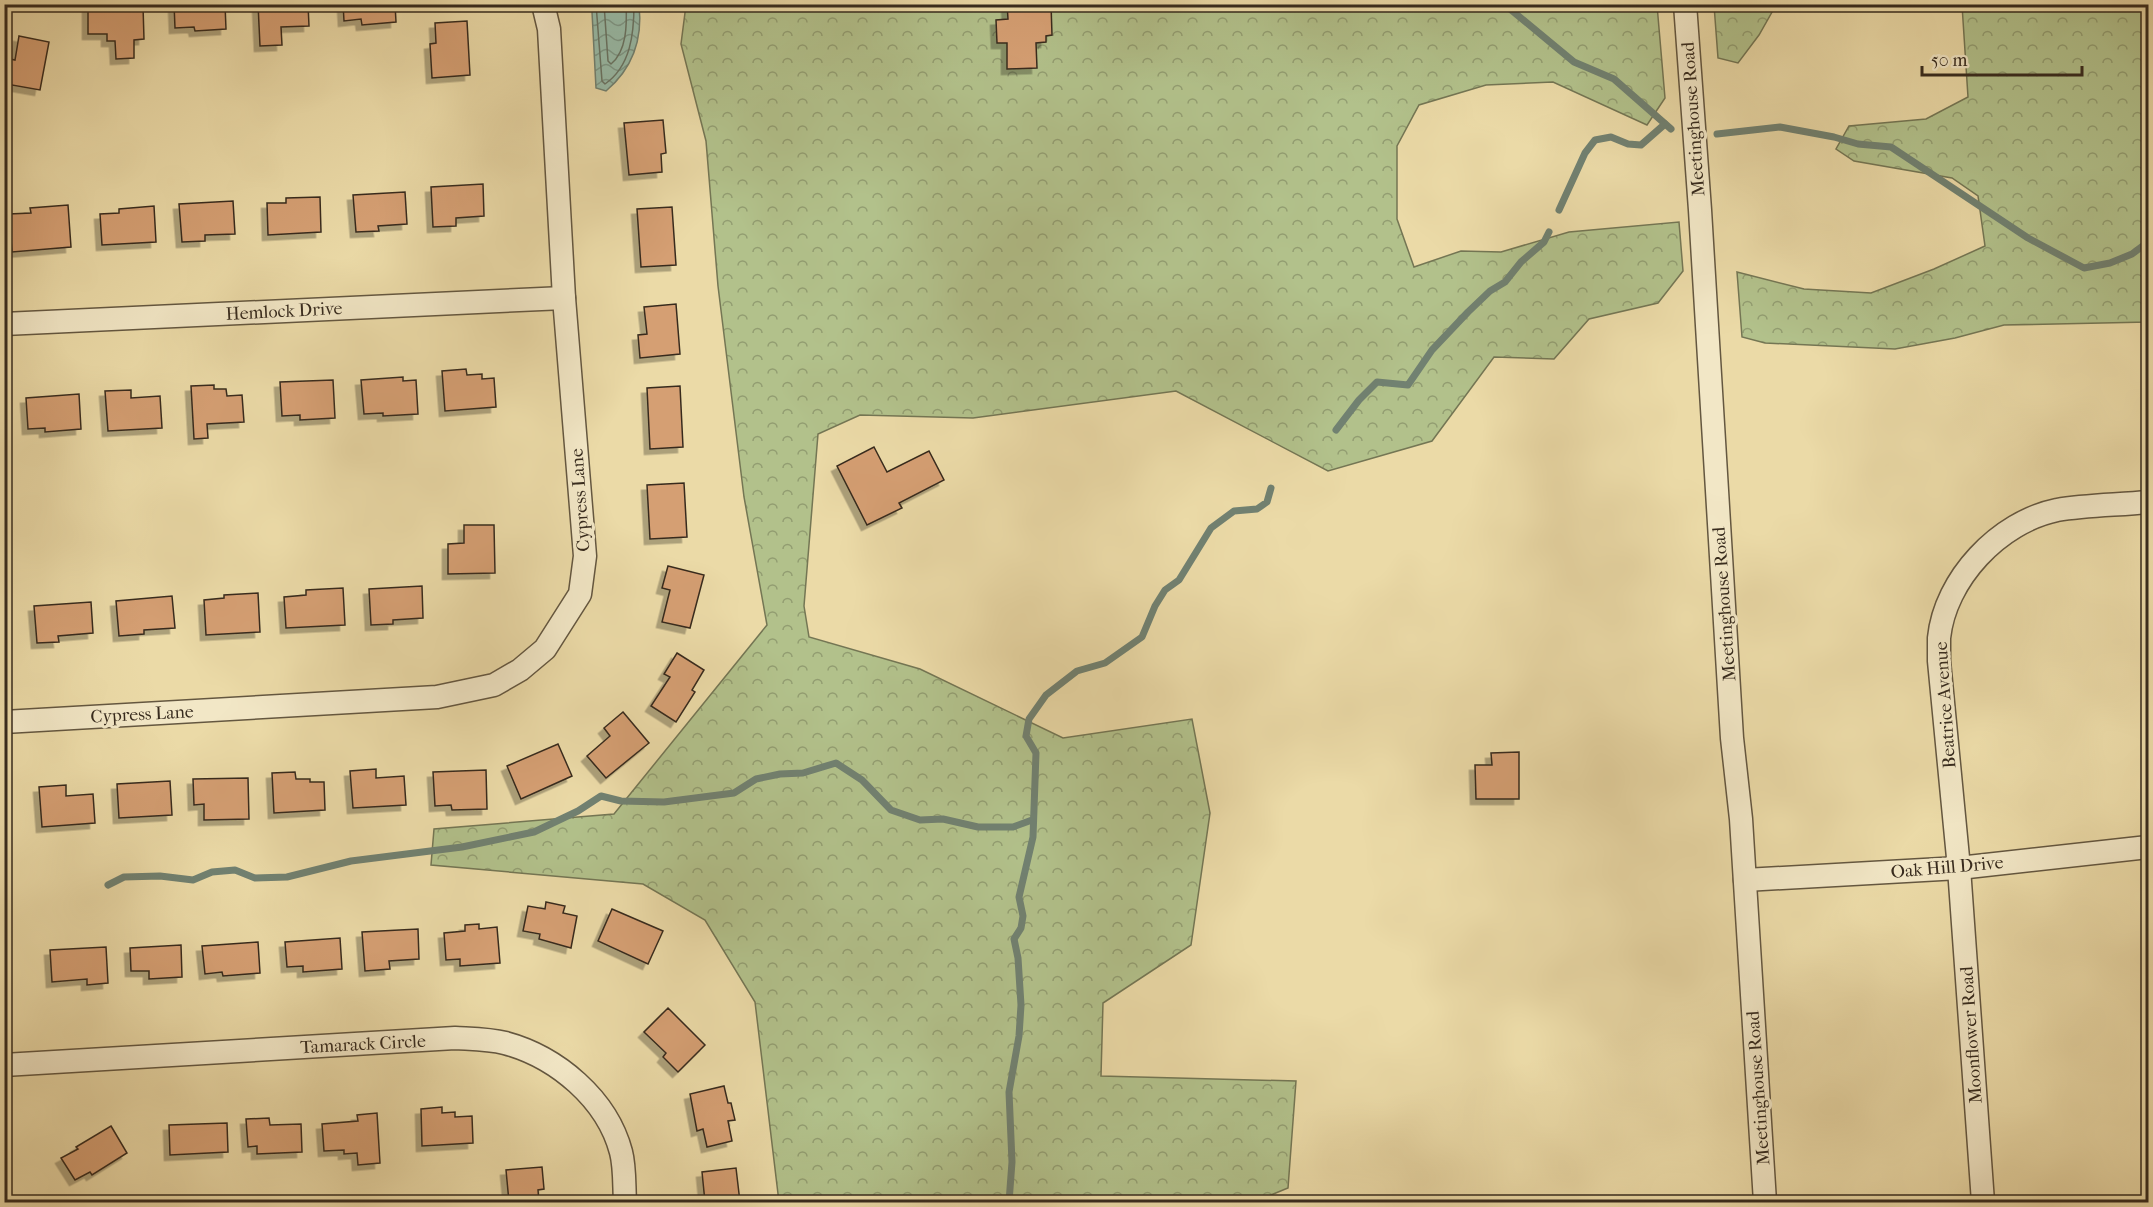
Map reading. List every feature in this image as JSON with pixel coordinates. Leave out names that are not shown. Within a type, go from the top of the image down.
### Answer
[{"type":"street","name":"Cypress Lane","points":[[4,722],[437,697],[494,685],[520,670],[544,649],[580,594],[585,556],[564,298],[549,29],[543,4]]},
{"type":"street","name":"Meetinghouse Road","points":[[1685,4],[1700,210],[1732,738],[1741,819],[1765,1203]]},
{"type":"street","name":"Hemlock Drive","points":[[4,324],[564,298]]},
{"type":"street","name":"Beatrice Avenue","points":[[1959,868],[1939,661],[1939,637],[1952,597],[1964,573],[1978,555],[2021,522],[2056,511],[2148,502]]},
{"type":"street","name":"Oak Hill Drive","points":[[1745,880],[1959,868],[2148,847]]},
{"type":"street","name":"Moonflower Road","points":[[1959,868],[1983,1203]]},
{"type":"street","name":"Tamarack Circle","points":[[4,1065],[455,1038],[504,1043],[545,1059],[580,1086],[597,1105],[613,1130],[622,1153],[625,1203]]},
{"type":"green space","points":[[686,5],[1657,5],[1665,98],[1647,125],[1553,82],[1486,85],[1419,105],[1397,146],[1397,219],[1414,267],[1461,251],[1501,252],[1569,232],[1679,222],[1683,271],[1658,303],[1589,319],[1554,359],[1494,357],[1432,441],[1328,471],[1176,391],[973,418],[860,415],[818,434],[804,606],[809,637],[920,669],[1063,738],[1192,719],[1210,813],[1191,945],[1103,1003],[1101,1076],[1296,1081],[1288,1188],[1254,1202],[779,1202],[755,1002],[705,920],[643,884],[431,865],[434,829],[614,814],[767,625],[744,497],[718,286],[706,141],[681,44]]},
{"type":"green space","points":[[1714,5],[1776,5],[1759,35],[1738,63],[1718,58]]},
{"type":"green space","points":[[1962,5],[2148,5],[2148,322],[2004,325],[1955,338],[1895,349],[1765,343],[1742,337],[1737,272],[1804,289],[1871,293],[1934,269],[1985,246],[1978,196],[1952,178],[1854,161],[1836,149],[1849,126],[1926,119],[1968,97]]},
{"type":"water","points":[[590,5],[639,5],[639,30],[634,52],[623,73],[606,91],[596,88]]},
{"type":"building","points":[[88,4],[111,4],[111,7],[143,6],[144,39],[134,40],[134,58],[116,59],[115,41],[107,41],[107,34],[88,34]]},
{"type":"building","points":[[174,4],[225,4],[226,29],[195,31],[194,27],[175,28]]},
{"type":"building","points":[[258,4],[308,4],[309,26],[281,27],[282,45],[260,46]]},
{"type":"building","points":[[343,4],[395,4],[396,22],[362,25],[361,19],[344,21]]},
{"type":"building","points":[[1007,4],[1051,4],[1052,35],[1046,36],[1046,42],[1036,43],[1037,68],[1007,69],[1007,43],[997,43],[996,20],[1008,19]]},
{"type":"building","points":[[467,21],[470,75],[432,78],[430,44],[436,43],[435,23]]},
{"type":"building","points":[[19,36],[49,42],[40,90],[6,84],[10,59],[15,60]]},
{"type":"building","points":[[663,120],[666,153],[661,154],[662,172],[629,175],[624,123]]},
{"type":"building","points":[[483,184],[484,216],[456,218],[456,226],[433,227],[431,187]]},
{"type":"building","points":[[405,192],[407,224],[378,226],[379,231],[356,232],[353,195]]},
{"type":"building","points":[[320,197],[321,232],[268,235],[267,203],[286,203],[286,198]]},
{"type":"building","points":[[233,201],[235,234],[205,235],[205,241],[182,242],[179,204]]},
{"type":"building","points":[[68,205],[71,247],[12,252],[9,214],[31,213],[30,208]]},
{"type":"building","points":[[154,206],[156,242],[102,245],[100,214],[119,213],[119,209]]},
{"type":"building","points":[[672,207],[676,265],[641,267],[637,209]]},
{"type":"building","points":[[676,304],[680,354],[640,358],[638,335],[647,334],[644,307]]},
{"type":"building","points":[[466,369],[467,375],[482,374],[482,379],[494,378],[496,407],[445,411],[442,371]]},
{"type":"building","points":[[403,377],[403,381],[416,380],[418,414],[383,416],[383,413],[364,414],[361,380]]},
{"type":"building","points":[[333,380],[335,418],[300,420],[300,415],[282,416],[280,382]]},
{"type":"building","points":[[214,385],[214,389],[226,389],[227,396],[242,395],[244,422],[207,424],[208,438],[194,439],[191,386]]},
{"type":"building","points":[[680,386],[683,447],[650,449],[647,388]]},
{"type":"building","points":[[131,390],[131,398],[160,396],[162,428],[108,431],[105,391]]},
{"type":"building","points":[[79,394],[81,429],[45,432],[45,428],[28,429],[26,398]]},
{"type":"building","points":[[874,447],[887,472],[929,451],[944,480],[899,503],[902,508],[867,525],[837,466]]},
{"type":"building","points":[[684,483],[687,537],[650,539],[647,485]]},
{"type":"building","points":[[464,525],[494,525],[495,573],[448,574],[448,544],[464,543]]},
{"type":"building","points":[[668,566],[704,575],[690,628],[662,622],[670,590],[662,588]]},
{"type":"building","points":[[422,586],[423,618],[393,620],[393,624],[371,625],[369,589]]},
{"type":"building","points":[[343,588],[345,625],[286,628],[284,597],[306,595],[306,590]]},
{"type":"building","points":[[258,593],[260,632],[206,635],[204,600],[224,598],[224,595]]},
{"type":"building","points":[[172,596],[175,628],[144,630],[144,634],[119,636],[116,601]]},
{"type":"building","points":[[91,602],[93,633],[58,636],[59,642],[37,643],[34,606]]},
{"type":"building","points":[[677,653],[704,670],[692,690],[695,692],[676,722],[651,706],[670,677],[664,674]]},
{"type":"building","points":[[623,712],[649,743],[606,778],[587,756],[610,736],[604,728]]},
{"type":"building","points":[[558,744],[572,776],[521,799],[507,766]]},
{"type":"building","points":[[1519,752],[1519,799],[1476,799],[1475,765],[1492,765],[1491,753]]},
{"type":"building","points":[[376,769],[376,778],[404,776],[406,805],[353,808],[350,771]]},
{"type":"building","points":[[486,770],[487,809],[452,810],[451,805],[435,806],[433,772]]},
{"type":"building","points":[[295,772],[296,779],[324,782],[325,810],[274,813],[272,773]]},
{"type":"building","points":[[248,778],[249,819],[204,820],[204,804],[194,805],[193,779]]},
{"type":"building","points":[[170,781],[172,815],[119,818],[117,784]]},
{"type":"building","points":[[66,785],[66,796],[93,794],[95,823],[42,827],[39,787]]},
{"type":"building","points":[[546,902],[565,906],[563,913],[577,916],[571,948],[539,939],[540,934],[523,931],[528,906],[545,909]]},
{"type":"building","points":[[612,909],[663,931],[648,964],[598,941]]},
{"type":"building","points":[[479,924],[479,929],[497,927],[500,963],[460,966],[460,959],[446,960],[444,933],[465,931],[465,925]]},
{"type":"building","points":[[418,929],[419,959],[389,961],[390,969],[365,971],[362,932]]},
{"type":"building","points":[[340,938],[342,969],[303,972],[303,966],[287,967],[285,942]]},
{"type":"building","points":[[258,942],[260,973],[223,976],[222,972],[205,974],[202,946]]},
{"type":"building","points":[[181,945],[182,977],[149,979],[149,971],[131,971],[130,948]]},
{"type":"building","points":[[106,947],[108,983],[87,985],[87,979],[52,982],[50,950]]},
{"type":"building","points":[[668,1008],[705,1045],[678,1072],[663,1057],[666,1053],[644,1032]]},
{"type":"building","points":[[724,1086],[735,1120],[728,1121],[732,1141],[707,1147],[703,1129],[697,1131],[690,1094]]},
{"type":"building","points":[[442,1107],[442,1113],[455,1112],[455,1117],[472,1116],[473,1143],[422,1146],[421,1109]]},
{"type":"building","points":[[377,1113],[380,1163],[358,1165],[357,1153],[344,1154],[344,1150],[324,1151],[322,1124],[358,1121],[357,1115]]},
{"type":"building","points":[[269,1118],[270,1125],[301,1124],[302,1152],[257,1154],[257,1146],[248,1147],[246,1119]]},
{"type":"building","points":[[227,1123],[228,1152],[170,1155],[169,1125]]},
{"type":"building","points":[[111,1126],[127,1153],[92,1175],[90,1172],[75,1180],[61,1158]]},
{"type":"building","points":[[542,1167],[544,1189],[538,1190],[539,1202],[509,1202],[506,1170]]},
{"type":"building","points":[[736,1168],[740,1202],[705,1202],[702,1172]]},
{"type":"waterway","points":[[1504,4],[1574,62],[1614,79],[1671,129]]},
{"type":"waterway","points":[[1559,210],[1585,153],[1595,140],[1611,137],[1628,144],[1641,145],[1665,124]]},
{"type":"waterway","points":[[1717,134],[1780,127],[1858,144],[1891,147],[2028,238],[2084,268],[2110,263],[2132,254],[2148,242]]},
{"type":"waterway","points":[[1336,430],[1359,400],[1377,382],[1408,385],[1432,350],[1490,291],[1505,282],[1521,262],[1544,242],[1549,232]]},
{"type":"waterway","points":[[1009,1202],[1012,1162],[1009,1092],[1019,1036],[1021,1005],[1018,958],[1014,939],[1021,928],[1023,916],[1019,897],[1033,837],[1036,753],[1026,736],[1029,719],[1046,695],[1077,671],[1105,663],[1142,637],[1155,606],[1165,590],[1179,580],[1211,528],[1234,511],[1257,509],[1267,502],[1271,488]]},
{"type":"waterway","points":[[108,885],[124,877],[160,876],[193,880],[212,872],[235,870],[255,878],[287,877],[351,861],[462,847],[534,832],[578,811],[601,796],[621,801],[664,802],[734,793],[756,779],[780,774],[803,773],[836,763],[862,780],[891,810],[920,820],[943,819],[978,827],[1013,827],[1032,820]]}]
